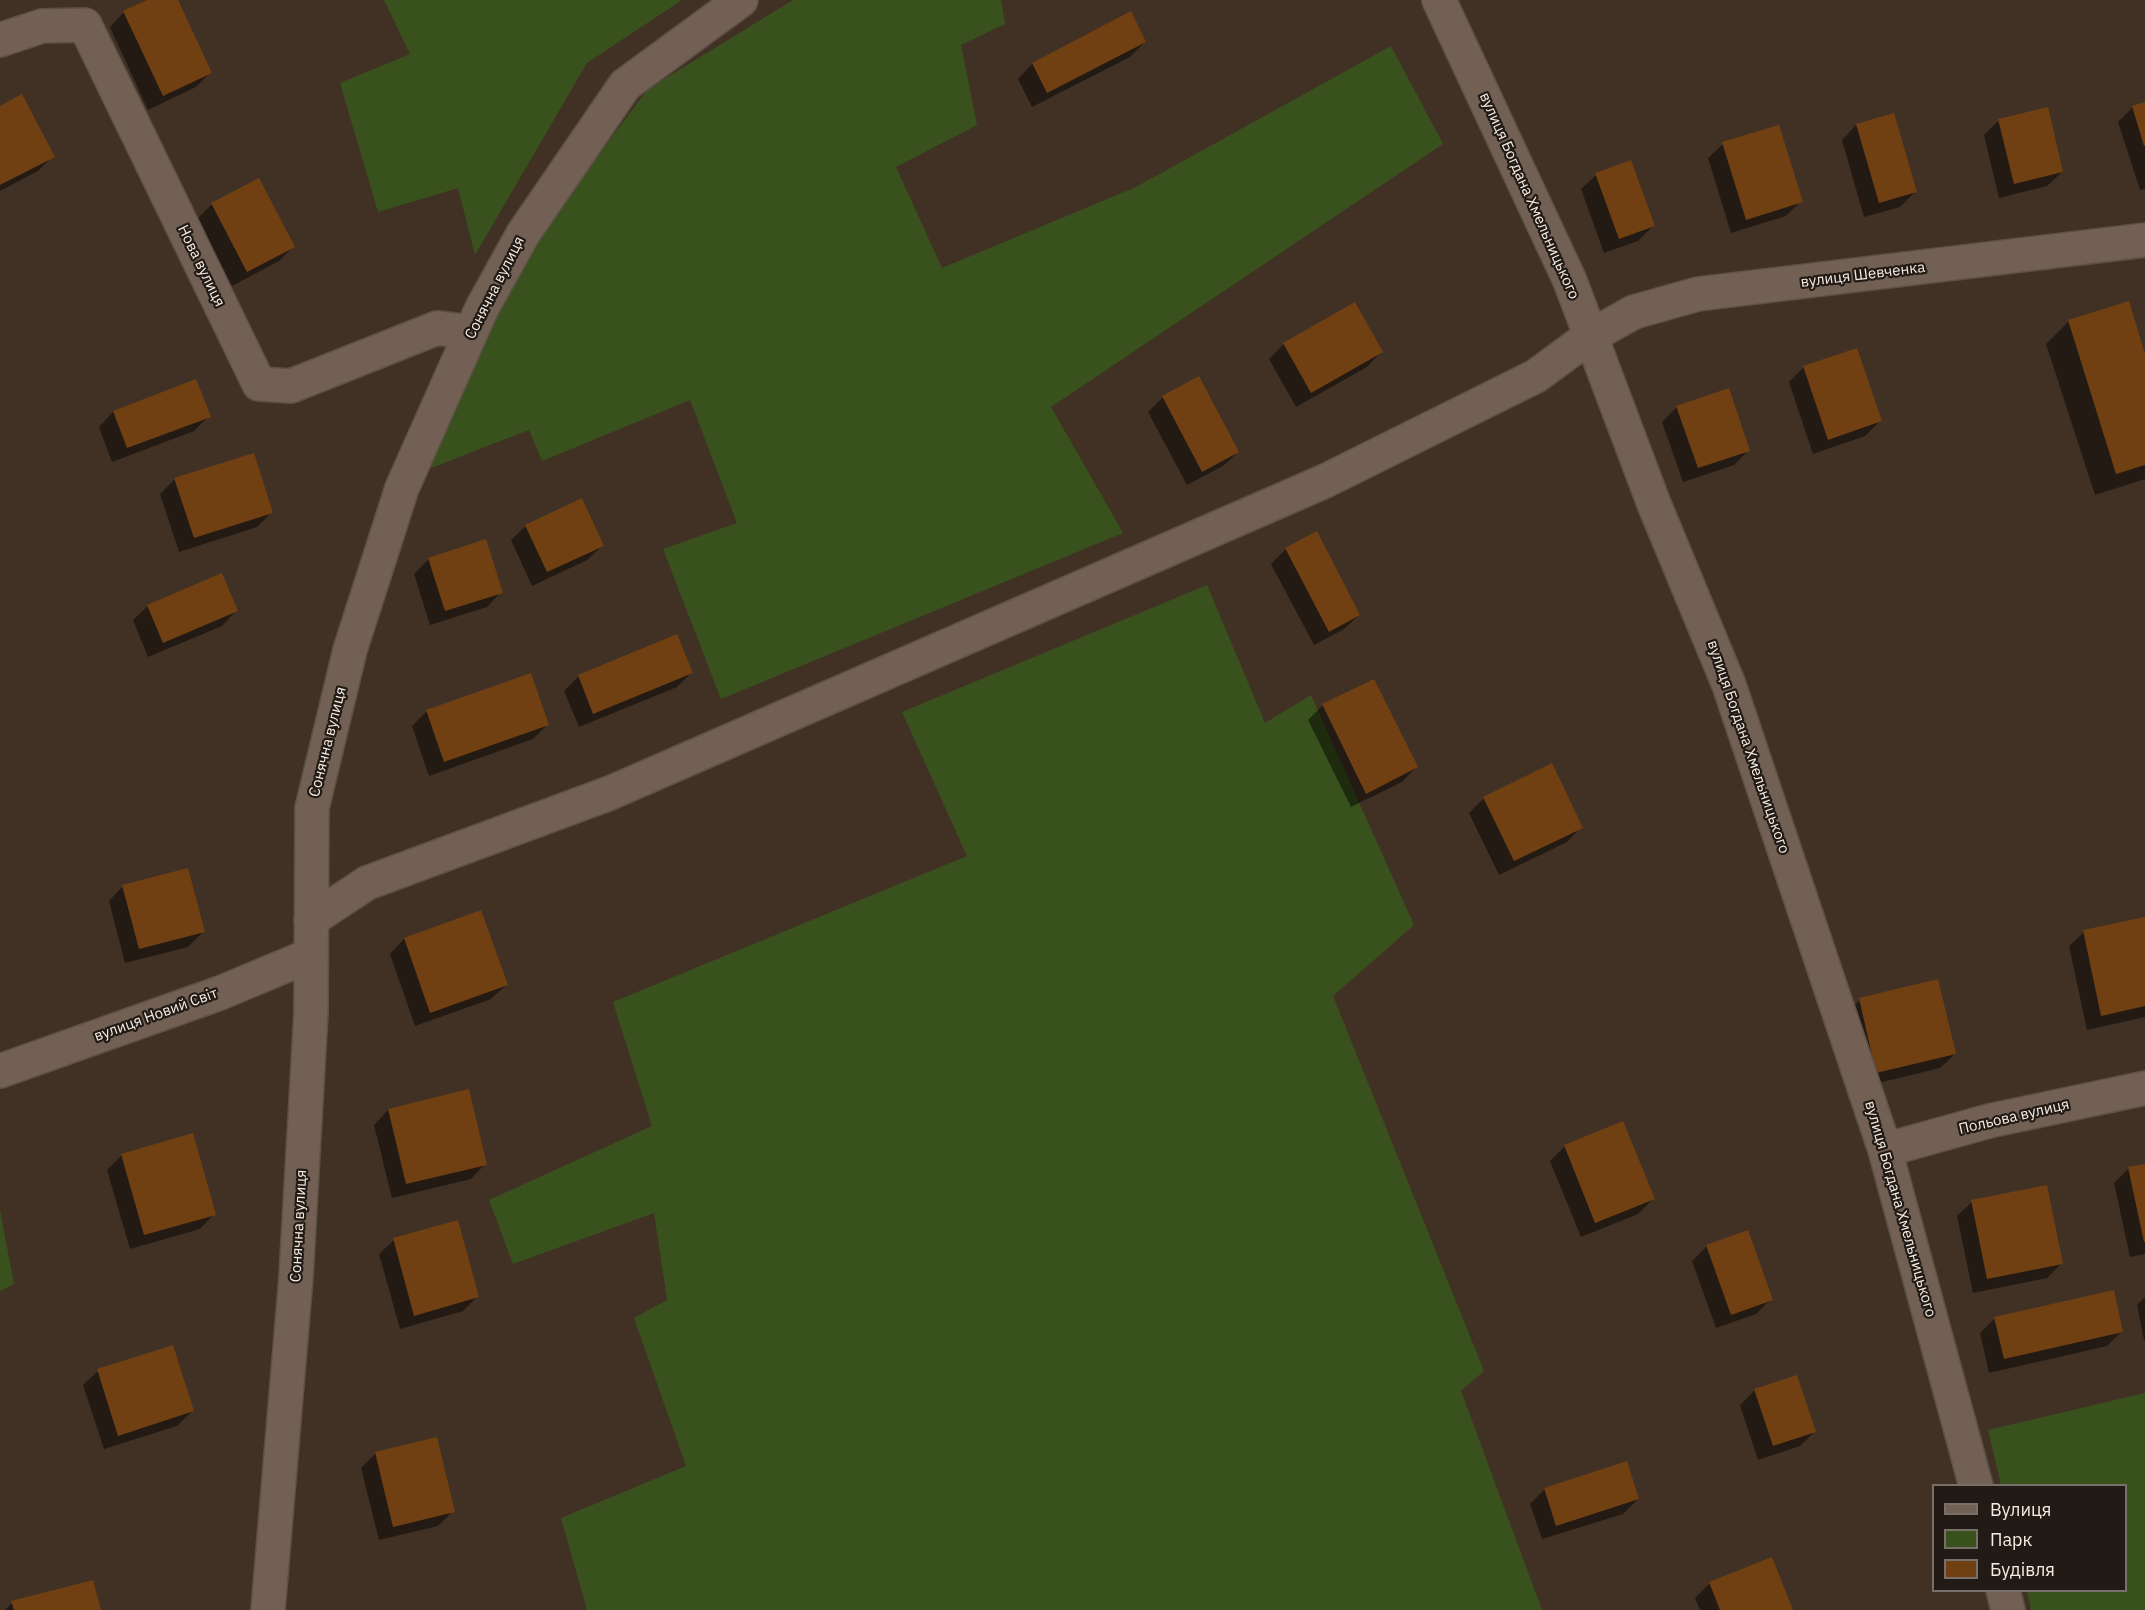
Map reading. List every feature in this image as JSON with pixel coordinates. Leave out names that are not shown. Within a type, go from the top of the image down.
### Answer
[{"type":"street","name":"Сонячна вулиця","points":[[268,1610],[296,1277],[311,1012],[312,808],[350,650],[402,488],[471,332],[523,234],[624,85],[741,0]]},
{"type":"street","name":"вулиця Богдана Хмельницького","points":[[1439,0],[1570,281],[1654,504],[1729,685],[1885,1150],[1976,1484]]},
{"type":"street","name":"Нова вулиця","points":[[0,40],[42,26],[85,25],[259,384],[291,386],[438,328],[471,332]]},
{"type":"street","name":"вулиця Шевченка","points":[[311,920],[367,883],[610,793],[1324,481],[1536,376],[1589,336],[1634,312],[1698,294],[2145,240]]},
{"type":"street","name":"вулиця Новий Світ","points":[[0,1071],[220,993],[311,955]]},
{"type":"street","name":"Польова вулиця","points":[[1885,1150],[1989,1121],[2145,1088]]},
{"type":"street","points":[[2004,1592],[2008,1610]]},
{"type":"green space","points":[[384,0],[682,0],[587,63],[475,255],[458,188],[378,212],[340,83],[410,54]]},
{"type":"green space","points":[[793,0],[1001,0],[1005,24],[961,45],[977,125],[896,167],[942,268],[1136,187],[1391,46],[1443,144],[1051,407],[1123,533],[721,699],[663,549],[737,523],[690,400],[542,461],[529,430],[428,469],[491,319],[561,205],[648,89]]},
{"type":"green space","points":[[1207,585],[1265,723],[1311,695],[1414,925],[1333,996],[1484,1371],[1461,1391],[1542,1610],[587,1610],[561,1518],[686,1466],[634,1318],[667,1300],[654,1213],[513,1264],[489,1200],[652,1126],[613,1002],[967,856],[902,712]]},
{"type":"green space","points":[[0,1210],[14,1284],[0,1291]]},
{"type":"green space","points":[[2145,1393],[2145,1610],[2031,1610],[2027,1592],[2127,1592],[2127,1484],[2001,1484],[1988,1430]]},
{"type":"building","points":[[147,0],[178,0],[212,73],[163,96],[123,11]]},
{"type":"building","points":[[1131,11],[1146,42],[1047,93],[1032,63]]},
{"type":"building","points":[[22,94],[55,157],[0,185],[0,106]]},
{"type":"building","points":[[2145,102],[2145,145],[2144,146],[2132,106]]},
{"type":"building","points":[[2048,107],[2063,172],[2014,184],[1998,119]]},
{"type":"building","points":[[1894,113],[1917,192],[1879,203],[1856,124]]},
{"type":"building","points":[[1779,125],[1803,202],[1746,220],[1722,142]]},
{"type":"building","points":[[1631,160],[1655,226],[1619,239],[1595,173]]},
{"type":"building","points":[[259,178],[295,247],[247,272],[211,203]]},
{"type":"building","points":[[2129,301],[2145,354],[2145,465],[2116,474],[2068,320]]},
{"type":"building","points":[[1355,302],[1383,352],[1311,393],[1283,343]]},
{"type":"building","points":[[1857,348],[1882,421],[1828,440],[1803,366]]},
{"type":"building","points":[[1199,376],[1239,452],[1202,472],[1162,396]]},
{"type":"building","points":[[196,379],[211,417],[127,448],[113,411]]},
{"type":"building","points":[[1729,388],[1750,451],[1698,468],[1676,406]]},
{"type":"building","points":[[254,453],[273,513],[194,538],[174,478]]},
{"type":"building","points":[[582,498],[604,546],[547,572],[525,525]]},
{"type":"building","points":[[1317,531],[1360,615],[1329,632],[1285,548]]},
{"type":"building","points":[[486,539],[503,593],[445,611],[428,558]]},
{"type":"building","points":[[222,573],[238,611],[163,643],[147,605]]},
{"type":"building","points":[[677,634],[693,673],[593,714],[578,675]]},
{"type":"building","points":[[531,673],[549,725],[444,762],[426,710]]},
{"type":"building","points":[[1374,679],[1418,767],[1366,794],[1322,704]]},
{"type":"building","points":[[1552,763],[1583,828],[1514,861],[1483,797]]},
{"type":"building","points":[[188,868],[205,932],[139,949],[122,885]]},
{"type":"building","points":[[481,910],[508,985],[430,1013],[404,938]]},
{"type":"building","points":[[2145,917],[2145,1006],[2101,1016],[2083,930]]},
{"type":"building","points":[[1938,979],[1956,1054],[1876,1073],[1859,998]]},
{"type":"building","points":[[469,1089],[487,1165],[406,1184],[388,1109]]},
{"type":"building","points":[[1623,1121],[1655,1199],[1595,1223],[1564,1145]]},
{"type":"building","points":[[193,1133],[216,1215],[144,1235],[121,1154]]},
{"type":"building","points":[[2145,1164],[2145,1242],[2144,1242],[2128,1167]]},
{"type":"building","points":[[2047,1185],[2063,1264],[1987,1279],[1971,1200]]},
{"type":"building","points":[[458,1220],[479,1297],[414,1316],[393,1238]]},
{"type":"building","points":[[1748,1230],[1773,1300],[1731,1315],[1706,1245]]},
{"type":"building","points":[[2114,1290],[2123,1332],[2004,1359],[1994,1317]]},
{"type":"building","points":[[173,1345],[194,1411],[118,1436],[97,1369]]},
{"type":"building","points":[[1797,1375],[1816,1432],[1773,1446],[1754,1389]]},
{"type":"building","points":[[437,1437],[455,1512],[393,1527],[375,1452]]},
{"type":"building","points":[[1627,1461],[1639,1499],[1556,1526],[1544,1488]]},
{"type":"building","points":[[1772,1557],[1793,1610],[1720,1610],[1709,1582]]},
{"type":"building","points":[[93,1580],[101,1610],[14,1610],[11,1601]]}]
